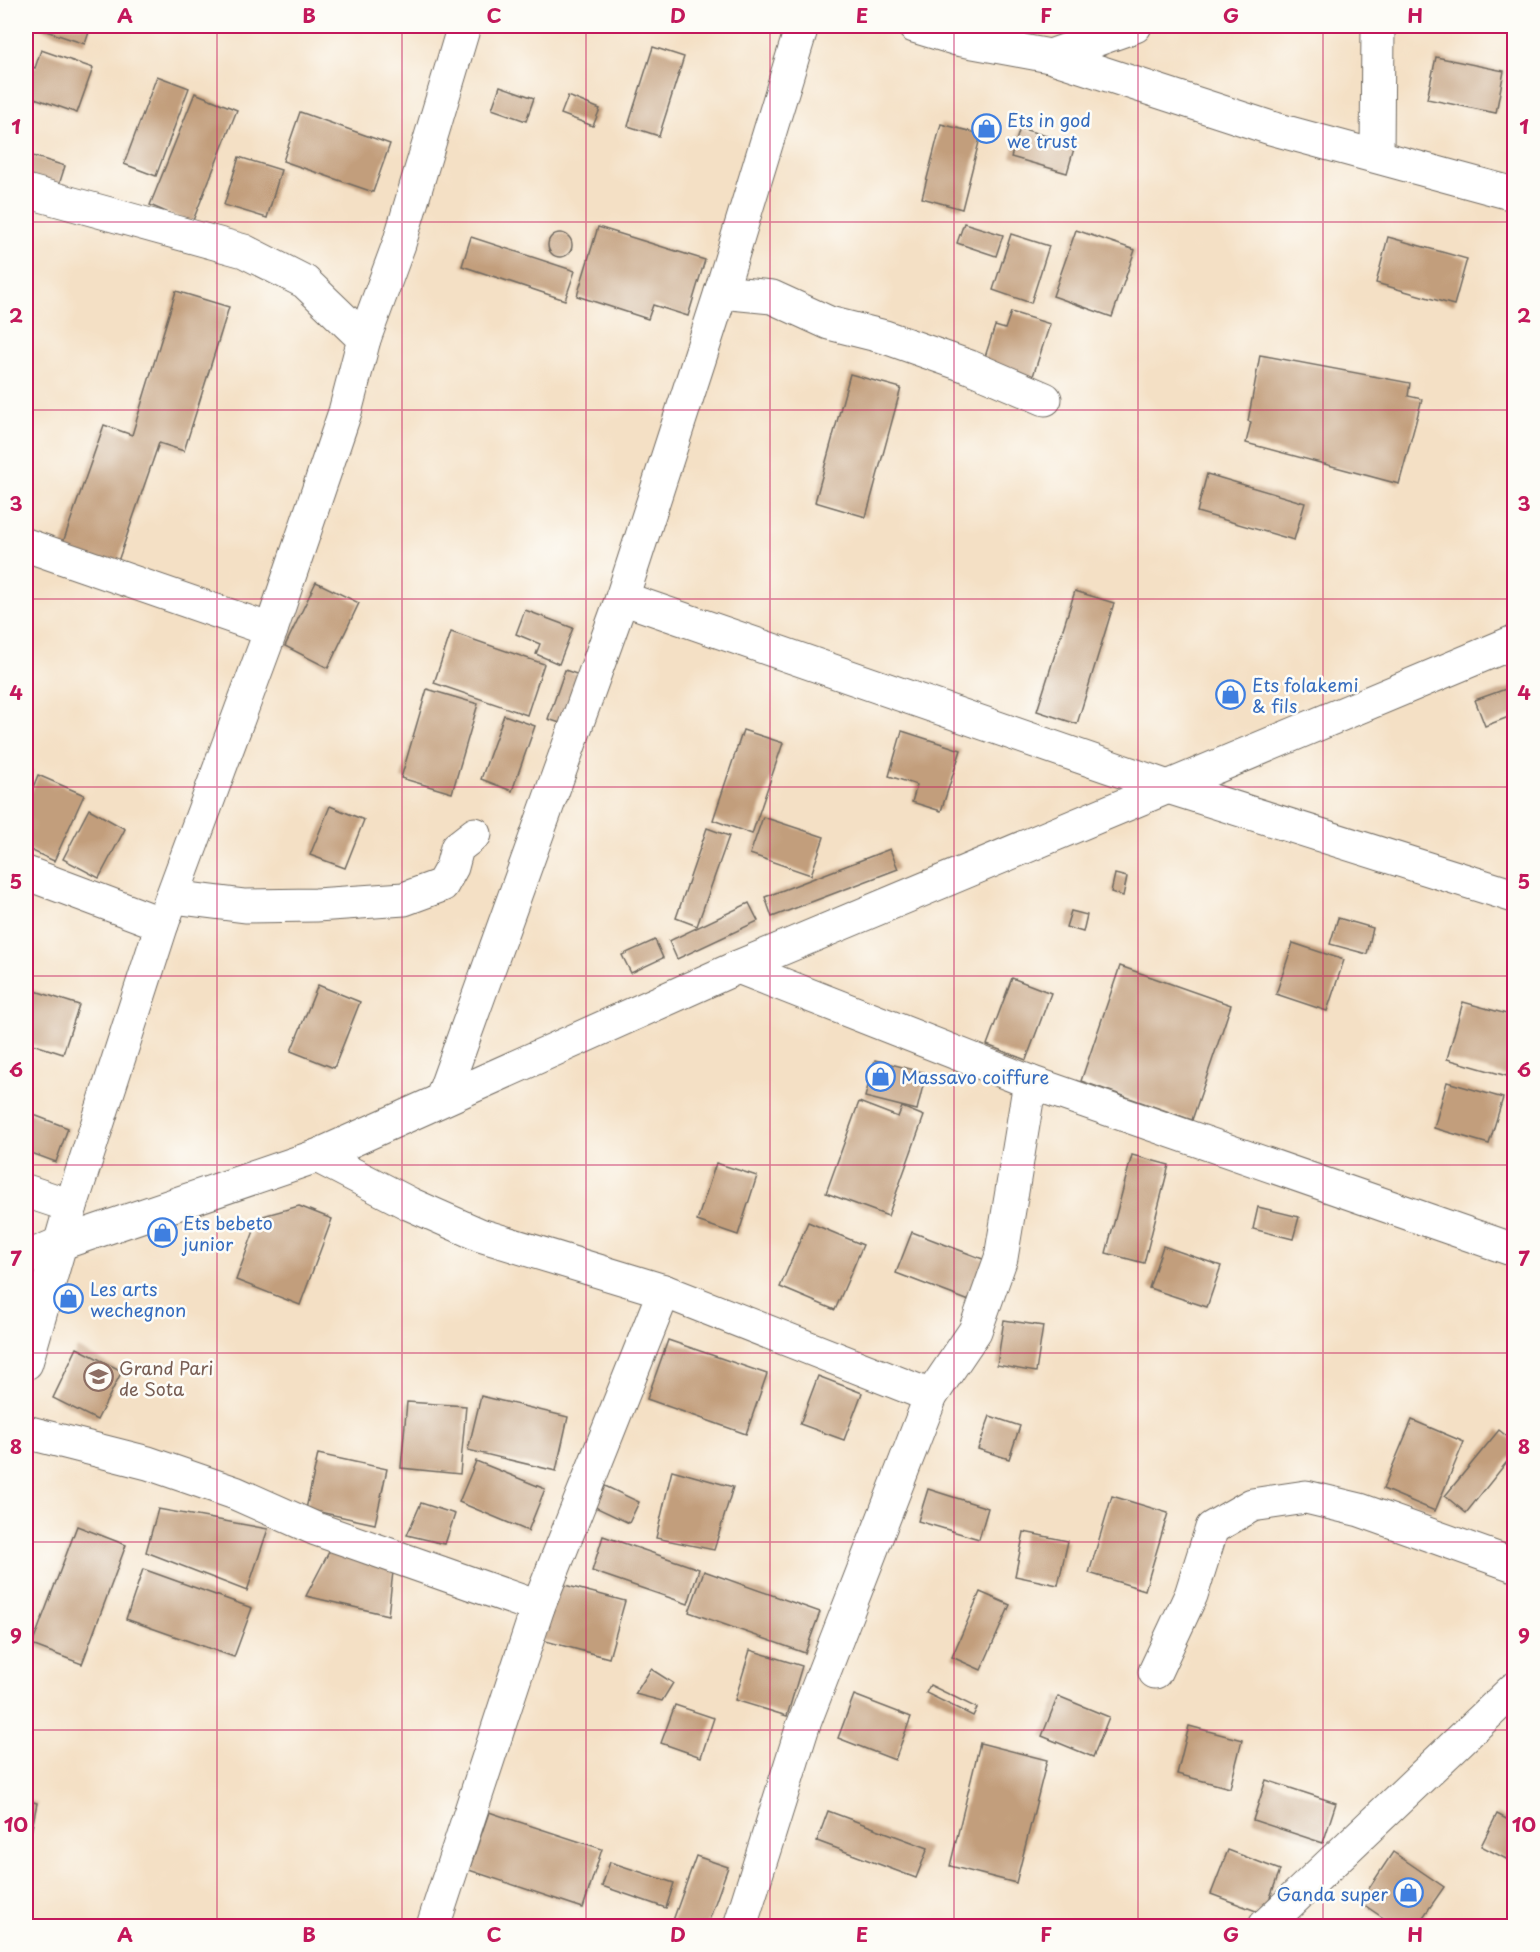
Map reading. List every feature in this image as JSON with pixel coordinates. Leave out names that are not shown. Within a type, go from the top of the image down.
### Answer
[{"type":"street","points":[[26,1363],[59,1244],[168,911],[271,630],[345,412],[364,339],[399,244],[464,26]]},
{"type":"street","points":[[442,1098],[622,598],[721,292],[802,26]]},
{"type":"street","points":[[914,26],[957,39],[1050,56],[1271,128],[1515,194]]},
{"type":"street","points":[[1050,56],[1134,26]]},
{"type":"street","points":[[1377,156],[1378,26]]},
{"type":"street","points":[[26,192],[244,251],[305,282],[364,339]]},
{"type":"street","points":[[721,292],[772,297],[829,323],[885,337],[970,367],[1045,399]]},
{"type":"street","points":[[26,545],[271,630]]},
{"type":"street","points":[[622,598],[1168,787],[1515,896]]},
{"type":"street","points":[[26,1258],[59,1244],[317,1156],[442,1098],[738,968],[1515,642]]},
{"type":"street","points":[[26,873],[168,911],[404,899],[442,885],[453,867],[457,848],[475,834]]},
{"type":"street","points":[[738,968],[1030,1082],[1515,1250]]},
{"type":"street","points":[[740,1926],[802,1726],[932,1396],[975,1331],[1001,1258],[1030,1082]]},
{"type":"street","points":[[317,1156],[410,1204],[480,1235],[664,1291],[932,1396]]},
{"type":"street","points":[[26,1191],[71,1206]]},
{"type":"street","points":[[433,1926],[538,1607],[664,1291]]},
{"type":"street","points":[[26,1432],[159,1466],[235,1493],[316,1529],[538,1607]]},
{"type":"street","points":[[1155,1672],[1191,1595],[1212,1528],[1252,1505],[1306,1497],[1360,1510],[1515,1564]]},
{"type":"street","points":[[1265,1926],[1515,1689]]},
{"type":"building","points":[[41,26],[91,26],[85,44],[40,29]]},
{"type":"building","points":[[653,47],[684,57],[659,136],[628,126]]},
{"type":"building","points":[[41,50],[93,68],[77,113],[26,95],[27,65],[35,68]]},
{"type":"building","points":[[1436,57],[1504,71],[1496,113],[1427,99]]},
{"type":"building","points":[[157,76],[189,88],[156,176],[124,164]]},
{"type":"building","points":[[500,86],[534,98],[526,121],[492,109]]},
{"type":"building","points":[[195,93],[237,110],[192,223],[150,205]]},
{"type":"building","points":[[568,96],[600,109],[593,126],[561,114]]},
{"type":"building","points":[[300,112],[390,144],[373,192],[283,161]]},
{"type":"building","points":[[941,124],[981,134],[962,209],[922,198]]},
{"type":"building","points":[[1020,128],[1075,145],[1067,173],[1011,157]]},
{"type":"building","points":[[26,154],[65,166],[57,191],[26,181]]},
{"type":"building","points":[[239,157],[281,170],[267,218],[224,205]]},
{"type":"building","points":[[964,223],[1003,235],[996,256],[957,243]]},
{"type":"building","points":[[598,227],[705,260],[688,316],[653,305],[648,319],[577,296]]},
{"type":"building","points":[[1076,230],[1135,250],[1112,317],[1053,296]]},
{"type":"building","points":[[560,233],[569,236],[572,245],[569,254],[560,257],[551,254],[548,245],[551,236]]},
{"type":"building","points":[[1011,234],[1049,246],[1031,303],[993,290]]},
{"type":"building","points":[[471,237],[575,271],[565,300],[462,266]]},
{"type":"building","points":[[1388,237],[1467,259],[1454,305],[1376,283]]},
{"type":"building","points":[[176,291],[229,307],[184,451],[159,443],[116,567],[61,548],[104,425],[132,435]]},
{"type":"building","points":[[1011,312],[1050,324],[1032,379],[983,363],[995,326],[1005,329]]},
{"type":"building","points":[[1260,355],[1410,383],[1408,396],[1422,399],[1399,484],[1246,443]]},
{"type":"building","points":[[850,374],[901,388],[866,517],[815,502]]},
{"type":"building","points":[[1207,474],[1305,503],[1294,540],[1197,512]]},
{"type":"building","points":[[316,582],[359,603],[328,668],[285,646]]},
{"type":"building","points":[[1075,591],[1114,603],[1077,724],[1037,711]]},
{"type":"building","points":[[525,610],[573,628],[559,664],[536,654],[540,644],[516,634]]},
{"type":"building","points":[[451,632],[544,664],[527,715],[434,683]]},
{"type":"building","points":[[565,670],[582,676],[566,725],[548,719]]},
{"type":"building","points":[[1514,686],[1514,715],[1485,726],[1475,700]]},
{"type":"building","points":[[427,689],[478,704],[452,793],[401,778]]},
{"type":"building","points":[[504,715],[535,726],[512,791],[481,779]]},
{"type":"building","points":[[743,730],[783,743],[752,834],[713,820]]},
{"type":"building","points":[[902,731],[961,750],[941,811],[912,802],[917,785],[889,776]]},
{"type":"building","points":[[26,768],[33,772],[26,787]]},
{"type":"building","points":[[38,775],[84,795],[54,861],[26,848],[26,805]]},
{"type":"building","points":[[330,806],[364,820],[345,868],[310,855]]},
{"type":"building","points":[[89,809],[125,829],[99,878],[63,859]]},
{"type":"building","points":[[763,817],[824,837],[811,875],[750,854]]},
{"type":"building","points":[[707,828],[729,836],[697,926],[676,918]]},
{"type":"building","points":[[890,849],[898,869],[772,917],[765,897]]},
{"type":"building","points":[[1115,874],[1127,877],[1123,896],[1111,892]]},
{"type":"building","points":[[749,903],[758,921],[677,959],[669,941]]},
{"type":"building","points":[[1071,911],[1087,915],[1083,932],[1066,927]]},
{"type":"building","points":[[1338,918],[1373,928],[1367,954],[1330,944]]},
{"type":"building","points":[[655,940],[663,958],[631,973],[622,955]]},
{"type":"building","points":[[1293,943],[1344,960],[1327,1011],[1276,994]]},
{"type":"building","points":[[1120,966],[1231,1005],[1192,1120],[1081,1081]]},
{"type":"building","points":[[1012,978],[1051,993],[1026,1060],[987,1045]]},
{"type":"building","points":[[318,985],[360,1002],[334,1068],[291,1051]]},
{"type":"building","points":[[26,988],[79,1005],[63,1054],[26,1042]]},
{"type":"building","points":[[1463,1002],[1514,1016],[1514,1078],[1447,1059]]},
{"type":"building","points":[[875,1060],[926,1073],[917,1110],[865,1097]]},
{"type":"building","points":[[1447,1082],[1503,1098],[1489,1144],[1434,1128]]},
{"type":"building","points":[[859,1102],[898,1117],[902,1107],[924,1116],[888,1216],[826,1193]]},
{"type":"building","points":[[26,1112],[68,1128],[56,1162],[26,1151]]},
{"type":"building","points":[[1132,1155],[1169,1165],[1144,1263],[1106,1253]]},
{"type":"building","points":[[716,1163],[757,1176],[738,1235],[697,1221]]},
{"type":"building","points":[[299,1206],[332,1219],[300,1305],[236,1280],[259,1217]]},
{"type":"building","points":[[1258,1207],[1299,1217],[1293,1239],[1253,1229]]},
{"type":"building","points":[[808,1222],[863,1245],[835,1310],[780,1287]]},
{"type":"building","points":[[912,1232],[988,1261],[972,1302],[896,1273]]},
{"type":"building","points":[[1163,1246],[1221,1266],[1207,1307],[1149,1288]]},
{"type":"building","points":[[1004,1320],[1043,1326],[1036,1372],[997,1365]]},
{"type":"building","points":[[668,1340],[767,1374],[746,1434],[647,1399]]},
{"type":"building","points":[[77,1348],[122,1371],[97,1420],[53,1398]]},
{"type":"building","points":[[818,1376],[862,1393],[844,1440],[800,1424]]},
{"type":"building","points":[[481,1396],[568,1417],[556,1471],[468,1450]]},
{"type":"building","points":[[407,1402],[466,1406],[460,1474],[401,1468]]},
{"type":"building","points":[[990,1416],[1020,1426],[1009,1459],[978,1449]]},
{"type":"building","points":[[1412,1420],[1464,1442],[1435,1511],[1383,1489]]},
{"type":"building","points":[[1499,1430],[1514,1442],[1514,1453],[1466,1513],[1445,1496]]},
{"type":"building","points":[[318,1454],[387,1469],[375,1524],[306,1509]]},
{"type":"building","points":[[476,1461],[545,1489],[528,1531],[459,1502]]},
{"type":"building","points":[[672,1470],[733,1487],[714,1550],[656,1538]]},
{"type":"building","points":[[605,1486],[639,1502],[629,1523],[595,1507]]},
{"type":"building","points":[[928,1489],[988,1508],[979,1539],[918,1521]]},
{"type":"building","points":[[1112,1496],[1168,1513],[1145,1590],[1089,1573]]},
{"type":"building","points":[[421,1503],[455,1514],[445,1544],[407,1535]]},
{"type":"building","points":[[158,1509],[268,1529],[247,1591],[146,1552]]},
{"type":"building","points":[[77,1526],[126,1545],[82,1664],[32,1645]]},
{"type":"building","points":[[1024,1532],[1068,1541],[1058,1585],[1015,1576]]},
{"type":"building","points":[[603,1536],[699,1569],[688,1604],[592,1571]]},
{"type":"building","points":[[330,1550],[394,1563],[388,1615],[306,1596]]},
{"type":"building","points":[[143,1569],[252,1608],[234,1657],[126,1619]]},
{"type":"building","points":[[704,1571],[820,1612],[805,1653],[689,1612]]},
{"type":"building","points":[[557,1583],[625,1601],[609,1658],[542,1640]]},
{"type":"building","points":[[980,1592],[1010,1605],[981,1670],[952,1657]]},
{"type":"building","points":[[750,1650],[802,1666],[787,1716],[735,1700]]},
{"type":"building","points":[[651,1669],[673,1683],[662,1701],[635,1694]]},
{"type":"building","points":[[930,1685],[977,1708],[973,1716],[926,1693]]},
{"type":"building","points":[[854,1695],[911,1717],[895,1760],[838,1738]]},
{"type":"building","points":[[1058,1696],[1109,1717],[1093,1757],[1042,1736]]},
{"type":"building","points":[[675,1705],[714,1718],[701,1757],[661,1743]]},
{"type":"building","points":[[1189,1726],[1242,1740],[1230,1788],[1177,1774]]},
{"type":"building","points":[[980,1743],[1047,1760],[1016,1883],[950,1866]]},
{"type":"building","points":[[1266,1780],[1336,1803],[1323,1843],[1253,1820]]},
{"type":"building","points":[[26,1800],[37,1803],[27,1853],[26,1853]]},
{"type":"building","points":[[828,1811],[928,1848],[916,1878],[817,1841]]},
{"type":"building","points":[[489,1812],[602,1849],[583,1908],[469,1870]]},
{"type":"building","points":[[1497,1814],[1514,1823],[1514,1863],[1481,1846]]},
{"type":"building","points":[[1228,1850],[1280,1870],[1264,1914],[1211,1894]]},
{"type":"building","points":[[1393,1852],[1444,1887],[1417,1926],[1395,1926],[1360,1902]]},
{"type":"building","points":[[696,1856],[728,1867],[707,1926],[671,1926]]},
{"type":"building","points":[[610,1862],[674,1883],[666,1908],[602,1886]]},
{"type":"place","name":"Ets in god we trust","points":[[986,129]]},
{"type":"place","name":"Ets folakemi & fils","points":[[1231,694]]},
{"type":"place","name":"Massavo coiffure","points":[[880,1076]]},
{"type":"place","name":"Ets bebeto junior","points":[[162,1232]]},
{"type":"place","name":"Les arts wechegnon","points":[[69,1298]]},
{"type":"place","name":"Grand Pari de Sota","points":[[98,1377]]},
{"type":"place","name":"Ganda super","points":[[1409,1893]]}]
